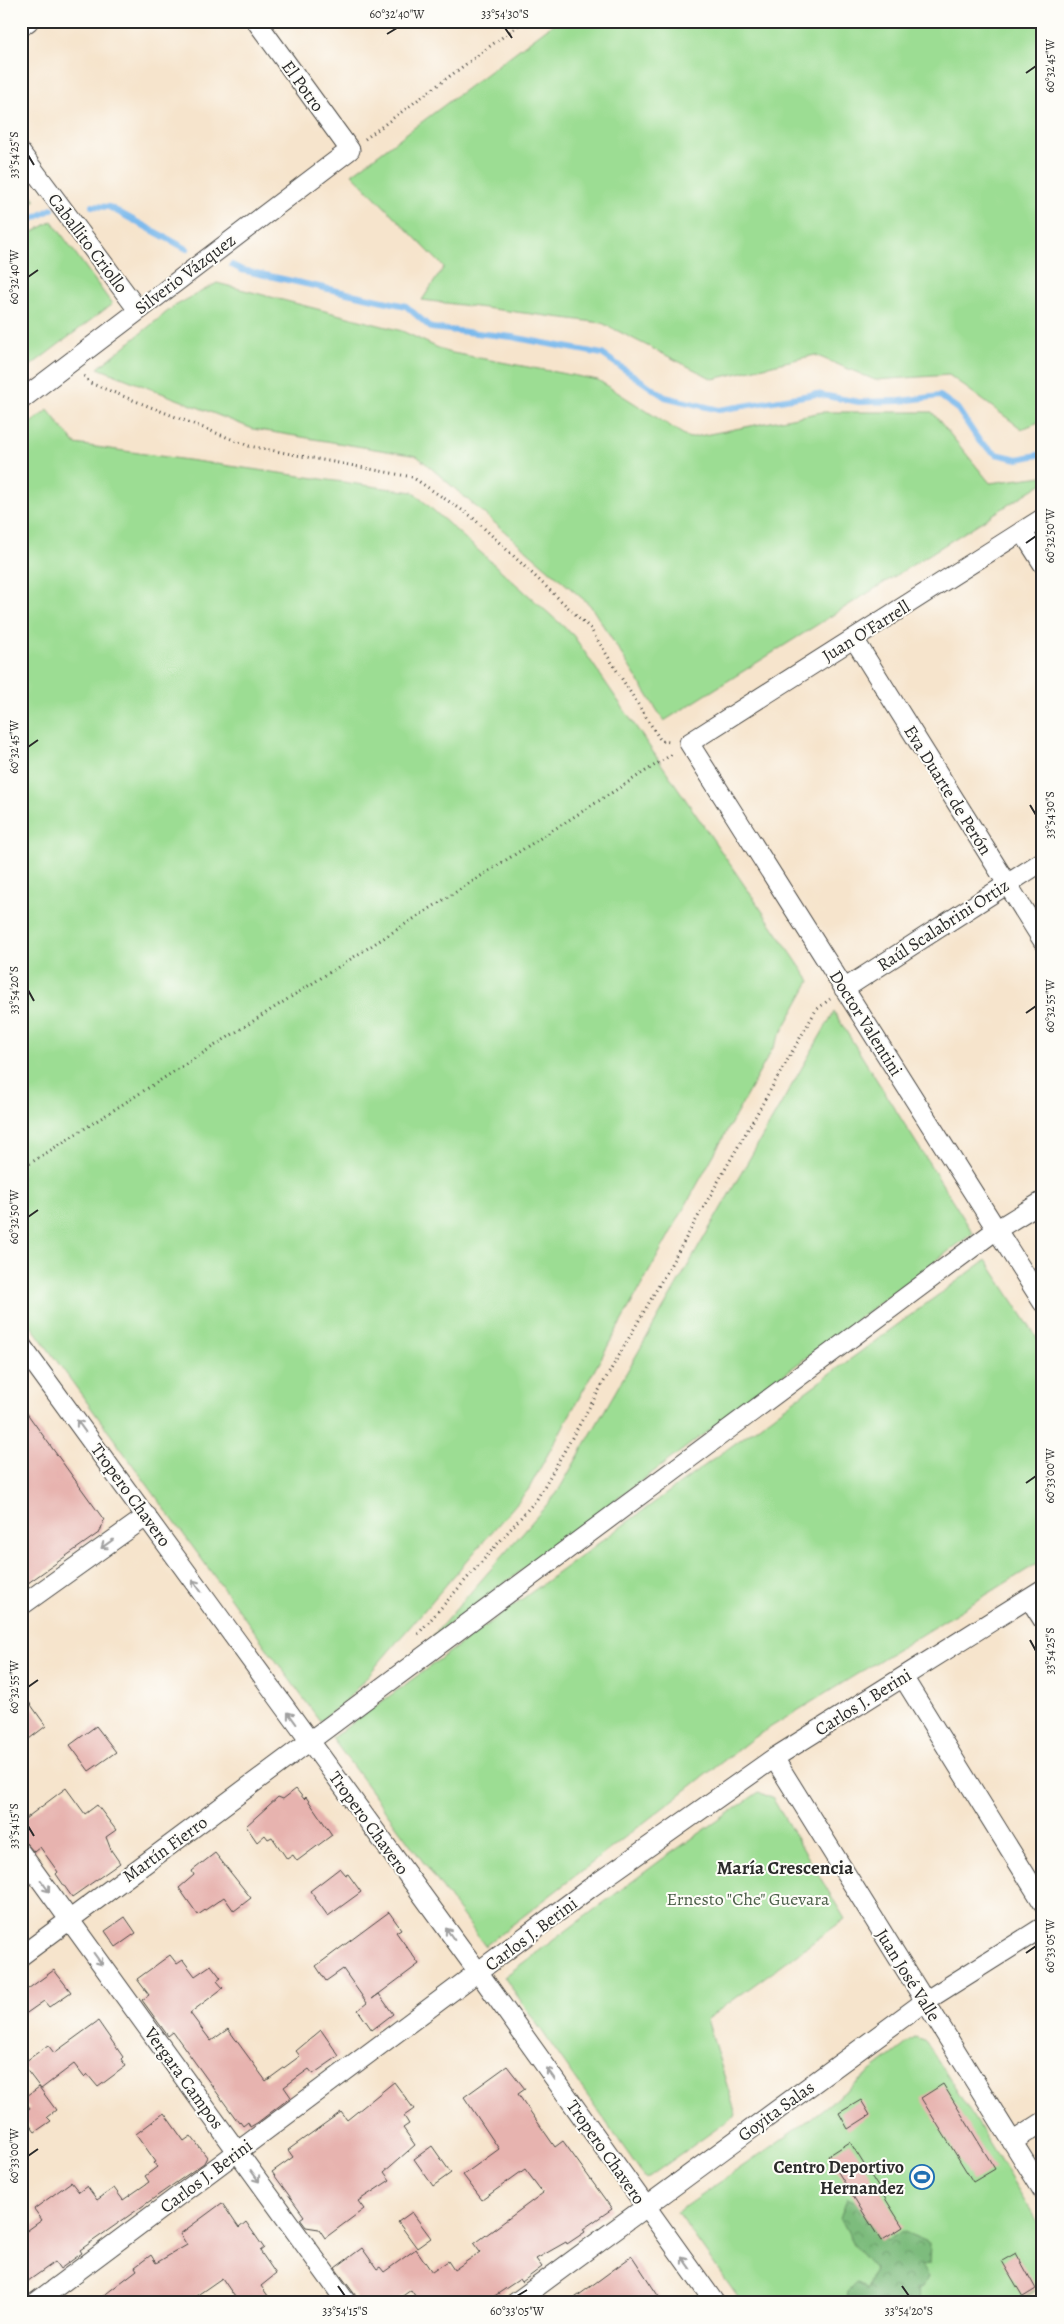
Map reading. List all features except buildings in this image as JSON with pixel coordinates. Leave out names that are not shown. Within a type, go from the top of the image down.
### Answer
[{"type":"street","points":[[21,27],[29,21]]},
{"type":"street","name":"El Potro","points":[[256,21],[350,150]]},
{"type":"street","name":"Silverio Vázquez","points":[[21,400],[350,150]]},
{"type":"street","name":"Caballito Criollo","points":[[21,153],[138,310]]},
{"type":"street","name":"Juan O'Farrell","points":[[689,743],[1043,518]]},
{"type":"street","points":[[1022,531],[1043,564]]},
{"type":"street","name":"Eva Duarte de Perón","points":[[854,639],[1043,940]]},
{"type":"street","name":"Doctor Valentini","points":[[689,743],[1043,1303]]},
{"type":"street","name":"Raúl Scalabrini Ortiz","points":[[844,989],[1043,861]]},
{"type":"street","points":[[996,1230],[1043,1202]]},
{"type":"street","name":"Martín Fierro","points":[[21,1956],[996,1230]]},
{"type":"street","name":"Tropero Chavero","points":[[21,1345],[479,1973],[715,2303]]},
{"type":"street","points":[[21,1606],[147,1516]]},
{"type":"street","points":[[1036,1594],[1043,1620]]},
{"type":"street","name":"Carlos J. Berini","points":[[36,2303],[590,1888],[774,1758],[1036,1594]]},
{"type":"street","points":[[903,1677],[1043,1903]]},
{"type":"street","name":"Juan José Valle","points":[[774,1758],[1043,2191]]},
{"type":"street","name":"Vergara Campos","points":[[21,1853],[347,2303]]},
{"type":"street","name":"Goyita Salas","points":[[515,2303],[924,2002],[1043,1927]]},
{"type":"street","points":[[1012,2142],[1043,2122]]},
{"type":"path","points":[[350,150],[524,21]]},
{"type":"path","points":[[72,362],[90,383],[249,446],[412,477],[470,516],[590,628],[661,741],[689,743]]},
{"type":"path","points":[[21,1168],[689,743]]},
{"type":"path","points":[[415,1639],[537,1499],[816,1010],[844,989]]},
{"type":"green space","points":[[557,21],[1043,21],[1043,420],[1022,429],[949,375],[875,380],[815,355],[713,379],[602,323],[422,300],[444,267],[352,174]]},
{"type":"green space","points":[[21,180],[36,200],[21,208]]},
{"type":"green space","points":[[52,221],[112,304],[21,373],[21,239]]},
{"type":"green space","points":[[217,283],[402,331],[447,352],[598,380],[689,438],[822,412],[932,412],[990,483],[1043,476],[1043,483],[664,721],[590,605],[417,456],[253,429],[98,368],[173,307]]},
{"type":"green space","points":[[48,410],[75,444],[413,492],[573,635],[810,981],[528,1490],[345,1702],[320,1721],[21,1312],[21,430]]},
{"type":"green space","points":[[834,1012],[973,1233],[431,1638],[557,1493]]},
{"type":"green space","points":[[986,1260],[1043,1347],[1043,1560],[753,1738],[485,1946],[332,1738]]},
{"type":"green space","name":"Ernesto \"Che\" Guevara","points":[[759,1792],[773,1799],[845,1919],[707,2019],[736,2115],[646,2179],[504,1977],[661,1860]]},
{"type":"green space","name":"Centro Deportivo Hernandez","points":[[915,2037],[926,2041],[1043,2230],[1043,2286],[1016,2303],[742,2303],[677,2212],[802,2125]]},
{"type":"green space","points":[[847,2198],[862,2204],[875,2227],[887,2241],[902,2231],[930,2243],[929,2265],[921,2266],[928,2277],[923,2287],[918,2289],[920,2303],[855,2303],[846,2296],[847,2291],[856,2282],[867,2290],[874,2268],[855,2247],[840,2218]]},
{"type":"waterway","points":[[92,206],[109,207],[187,249]]},
{"type":"waterway","points":[[21,225],[52,209]]},
{"type":"waterway","points":[[232,265],[242,270],[406,306],[431,328],[512,337],[602,354],[665,397],[719,410],[816,394],[859,402],[900,401],[940,396],[957,408],[980,442],[996,454],[1018,459],[1043,454]]},
{"type":"place","name":"Centro Deportivo Hernandez","points":[[922,2177]]},
{"type":"district","name":"María Crescencia","points":[[785,1868]]}]
